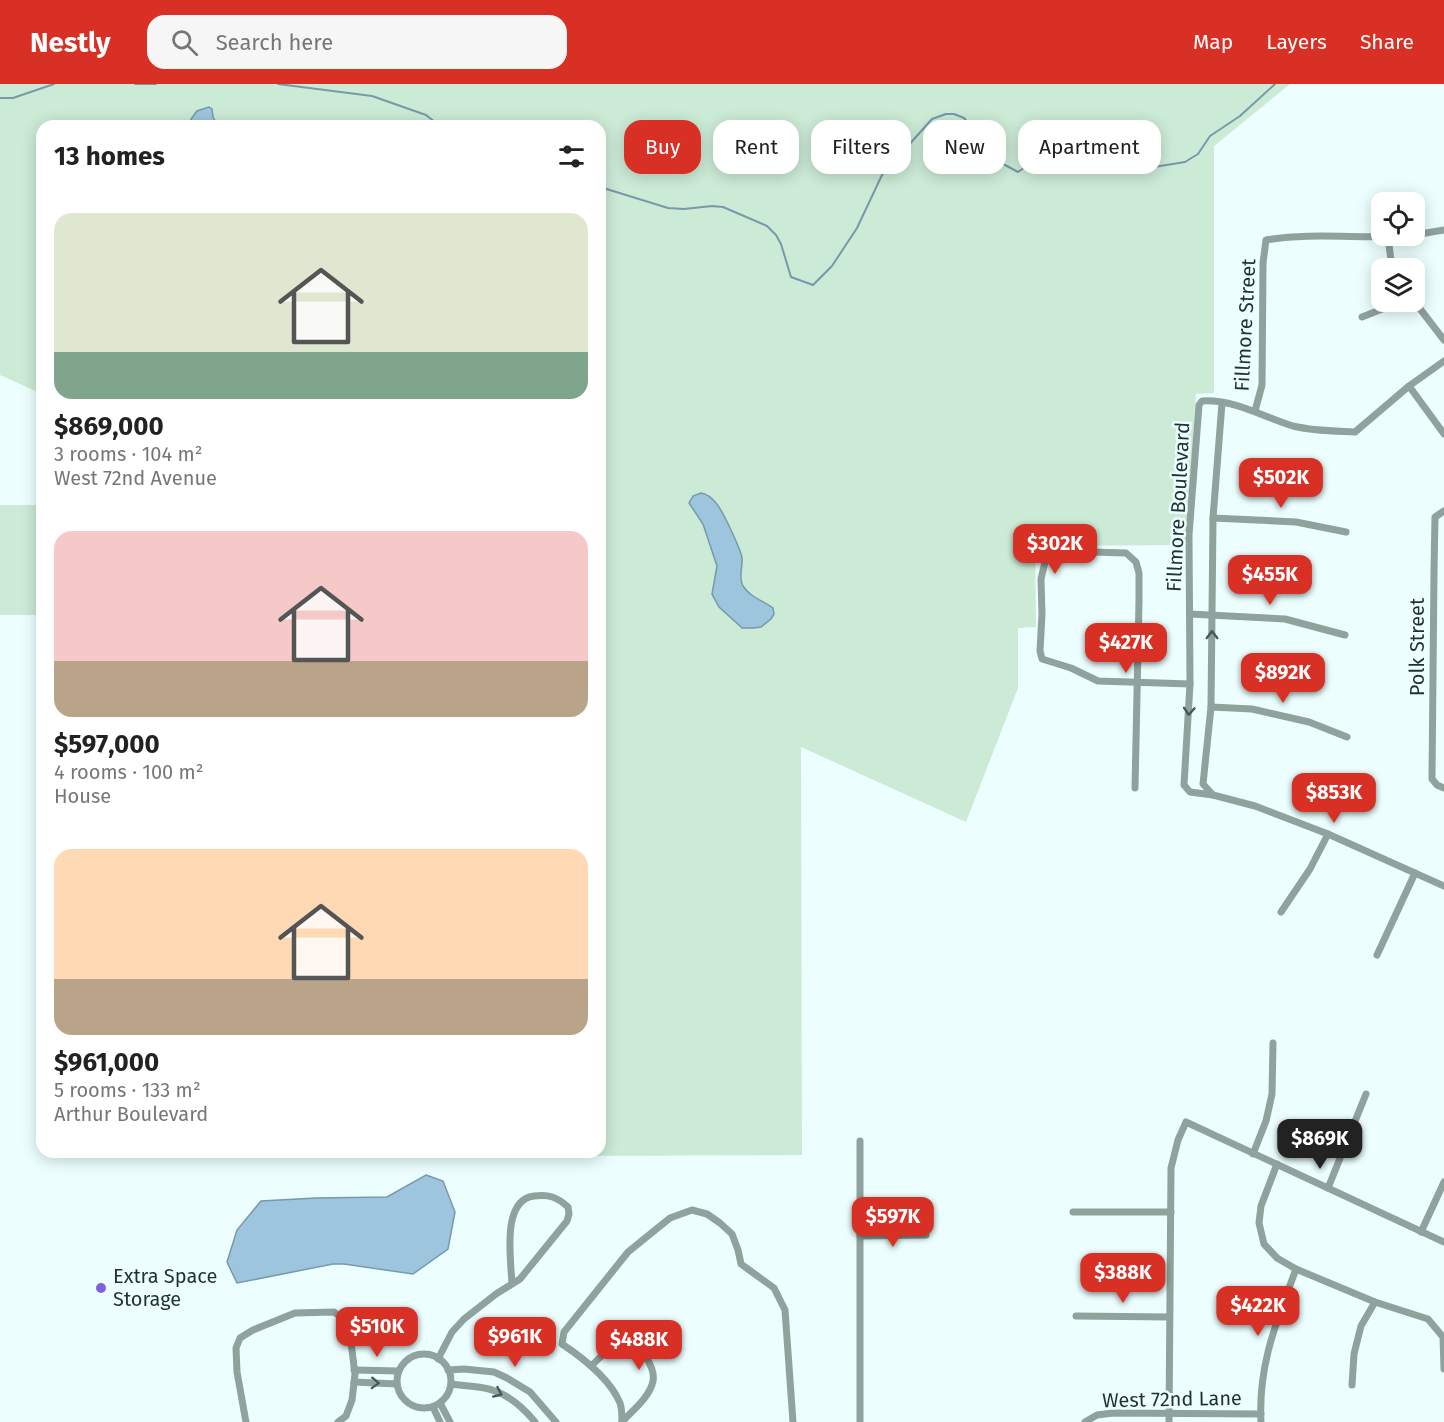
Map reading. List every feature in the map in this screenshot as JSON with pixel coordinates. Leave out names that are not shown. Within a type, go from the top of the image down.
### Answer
[{"type":"street","points":[[1425,233],[1444,230]]},
{"type":"street","name":"Fillmore Street","points":[[1255,411],[1262,385],[1263,263],[1266,240],[1286,237],[1371,237]]},
{"type":"street","points":[[1362,317],[1375,312]]},
{"type":"street","points":[[1422,312],[1444,340]]},
{"type":"street","points":[[1222,403],[1255,411],[1293,426],[1355,432],[1409,386],[1444,361]]},
{"type":"street","points":[[1409,386],[1444,434]]},
{"type":"street","name":"Fillmore Boulevard","points":[[1210,400],[1222,403],[1213,518],[1212,707],[1203,784],[1212,795],[1190,792],[1184,786],[1190,684],[1189,535],[1199,405],[1202,401],[1210,400]]},
{"type":"street","name":"Polk Street","points":[[1441,786],[1432,779],[1434,571],[1436,517],[1444,511]]},
{"type":"street","points":[[1213,518],[1296,522],[1346,532]]},
{"type":"street","points":[[1135,788],[1138,683],[1139,573],[1136,562],[1126,553],[1058,551],[1045,562],[1041,579],[1040,651],[1042,659],[1071,668],[1098,681],[1138,683],[1190,684]]},
{"type":"street","points":[[1190,614],[1285,619],[1345,634]]},
{"type":"street","points":[[1212,707],[1252,709],[1309,722],[1347,737]]},
{"type":"street","points":[[1212,795],[1255,806],[1328,834],[1444,886]]},
{"type":"street","points":[[1281,912],[1310,869],[1328,834]]},
{"type":"street","points":[[1377,954],[1415,873]]},
{"type":"street","points":[[1253,1154],[1266,1121],[1272,1094],[1273,1043]]},
{"type":"street","points":[[1328,1188],[1366,1095]]},
{"type":"street","points":[[1169,1422],[1171,1168],[1178,1140],[1186,1122],[1444,1242]]},
{"type":"street","points":[[860,1141],[860,1422]]},
{"type":"street","points":[[1277,1164],[1261,1206],[1259,1223],[1263,1244],[1277,1258],[1296,1269],[1375,1302],[1428,1319],[1443,1337],[1444,1369]]},
{"type":"street","points":[[1421,1232],[1444,1182]]},
{"type":"street","points":[[438,1359],[452,1332],[464,1319],[520,1279],[567,1221],[568,1207],[559,1199],[546,1195],[529,1197],[518,1205],[513,1214],[510,1225],[512,1284]]},
{"type":"street","points":[[622,1422],[621,1405],[615,1393],[591,1366],[562,1344],[564,1332],[628,1252],[670,1218],[692,1210],[707,1214],[732,1234],[741,1264],[774,1288],[785,1310],[793,1422]]},
{"type":"street","points":[[1073,1212],[1171,1212]]},
{"type":"street","points":[[860,1236],[926,1235]]},
{"type":"street","points":[[1261,1418],[1263,1370],[1270,1341],[1296,1269]]},
{"type":"street","points":[[1352,1385],[1354,1354],[1361,1326],[1375,1302]]},
{"type":"street","points":[[246,1422],[237,1372],[236,1348],[240,1338],[253,1330],[296,1313],[334,1312],[345,1320],[349,1327],[354,1370],[352,1400],[346,1416],[338,1422]]},
{"type":"street","points":[[1076,1316],[1169,1317]]},
{"type":"street","points":[[591,1366],[611,1348],[622,1343],[636,1347],[646,1358],[654,1374],[653,1383],[645,1397],[622,1422]]},
{"type":"street","points":[[426,1354],[438,1359],[448,1370],[451,1384],[448,1395],[437,1405],[418,1408],[404,1400],[398,1390],[399,1371],[406,1361],[416,1356],[426,1354]]},
{"type":"street","points":[[354,1370],[399,1371]]},
{"type":"street","points":[[448,1370],[494,1371],[530,1392],[556,1422]]},
{"type":"street","points":[[354,1382],[397,1384]]},
{"type":"street","points":[[451,1384],[501,1393],[518,1403],[535,1422]]},
{"type":"street","points":[[437,1405],[440,1422]]},
{"type":"street","points":[[437,1405],[450,1422]]},
{"type":"street","name":"West 72nd Lane","points":[[1085,1422],[1097,1415],[1113,1413],[1261,1418]]},
{"type":"green space","points":[[0,84],[1290,84],[1214,146],[1214,393],[1196,394],[1186,545],[1035,546],[1036,627],[1018,628],[1018,688],[966,822],[801,747],[802,1155],[606,1156],[606,120],[36,120],[36,391],[0,375]]},
{"type":"green space","points":[[0,505],[36,505],[36,615],[0,615]]},
{"type":"water","points":[[209,107],[212,109],[215,120],[191,120],[197,111]]},
{"type":"water","points":[[701,493],[711,498],[727,521],[742,558],[743,586],[753,596],[773,608],[774,614],[771,619],[761,627],[742,628],[719,607],[712,594],[717,566],[703,524],[689,503],[693,496]]},
{"type":"water","points":[[426,1175],[443,1181],[455,1212],[448,1249],[413,1274],[333,1264],[237,1283],[227,1262],[237,1230],[261,1201],[387,1197]]},
{"type":"waterway","points":[[0,98],[13,98],[54,84]]},
{"type":"waterway","points":[[135,84],[156,84]]},
{"type":"waterway","points":[[278,84],[372,96],[426,115],[432,120]]},
{"type":"waterway","points":[[606,189],[668,208],[723,207],[767,226],[781,244],[791,277],[813,285],[832,266],[857,228],[882,175],[932,119],[946,114],[964,118],[992,158],[1018,172],[1074,135],[1089,136],[1119,148],[1154,167],[1185,162],[1198,154],[1210,136],[1240,116],[1275,84]]},
{"type":"place","name":"Extra Space Storage","points":[[101,1288]]}]
